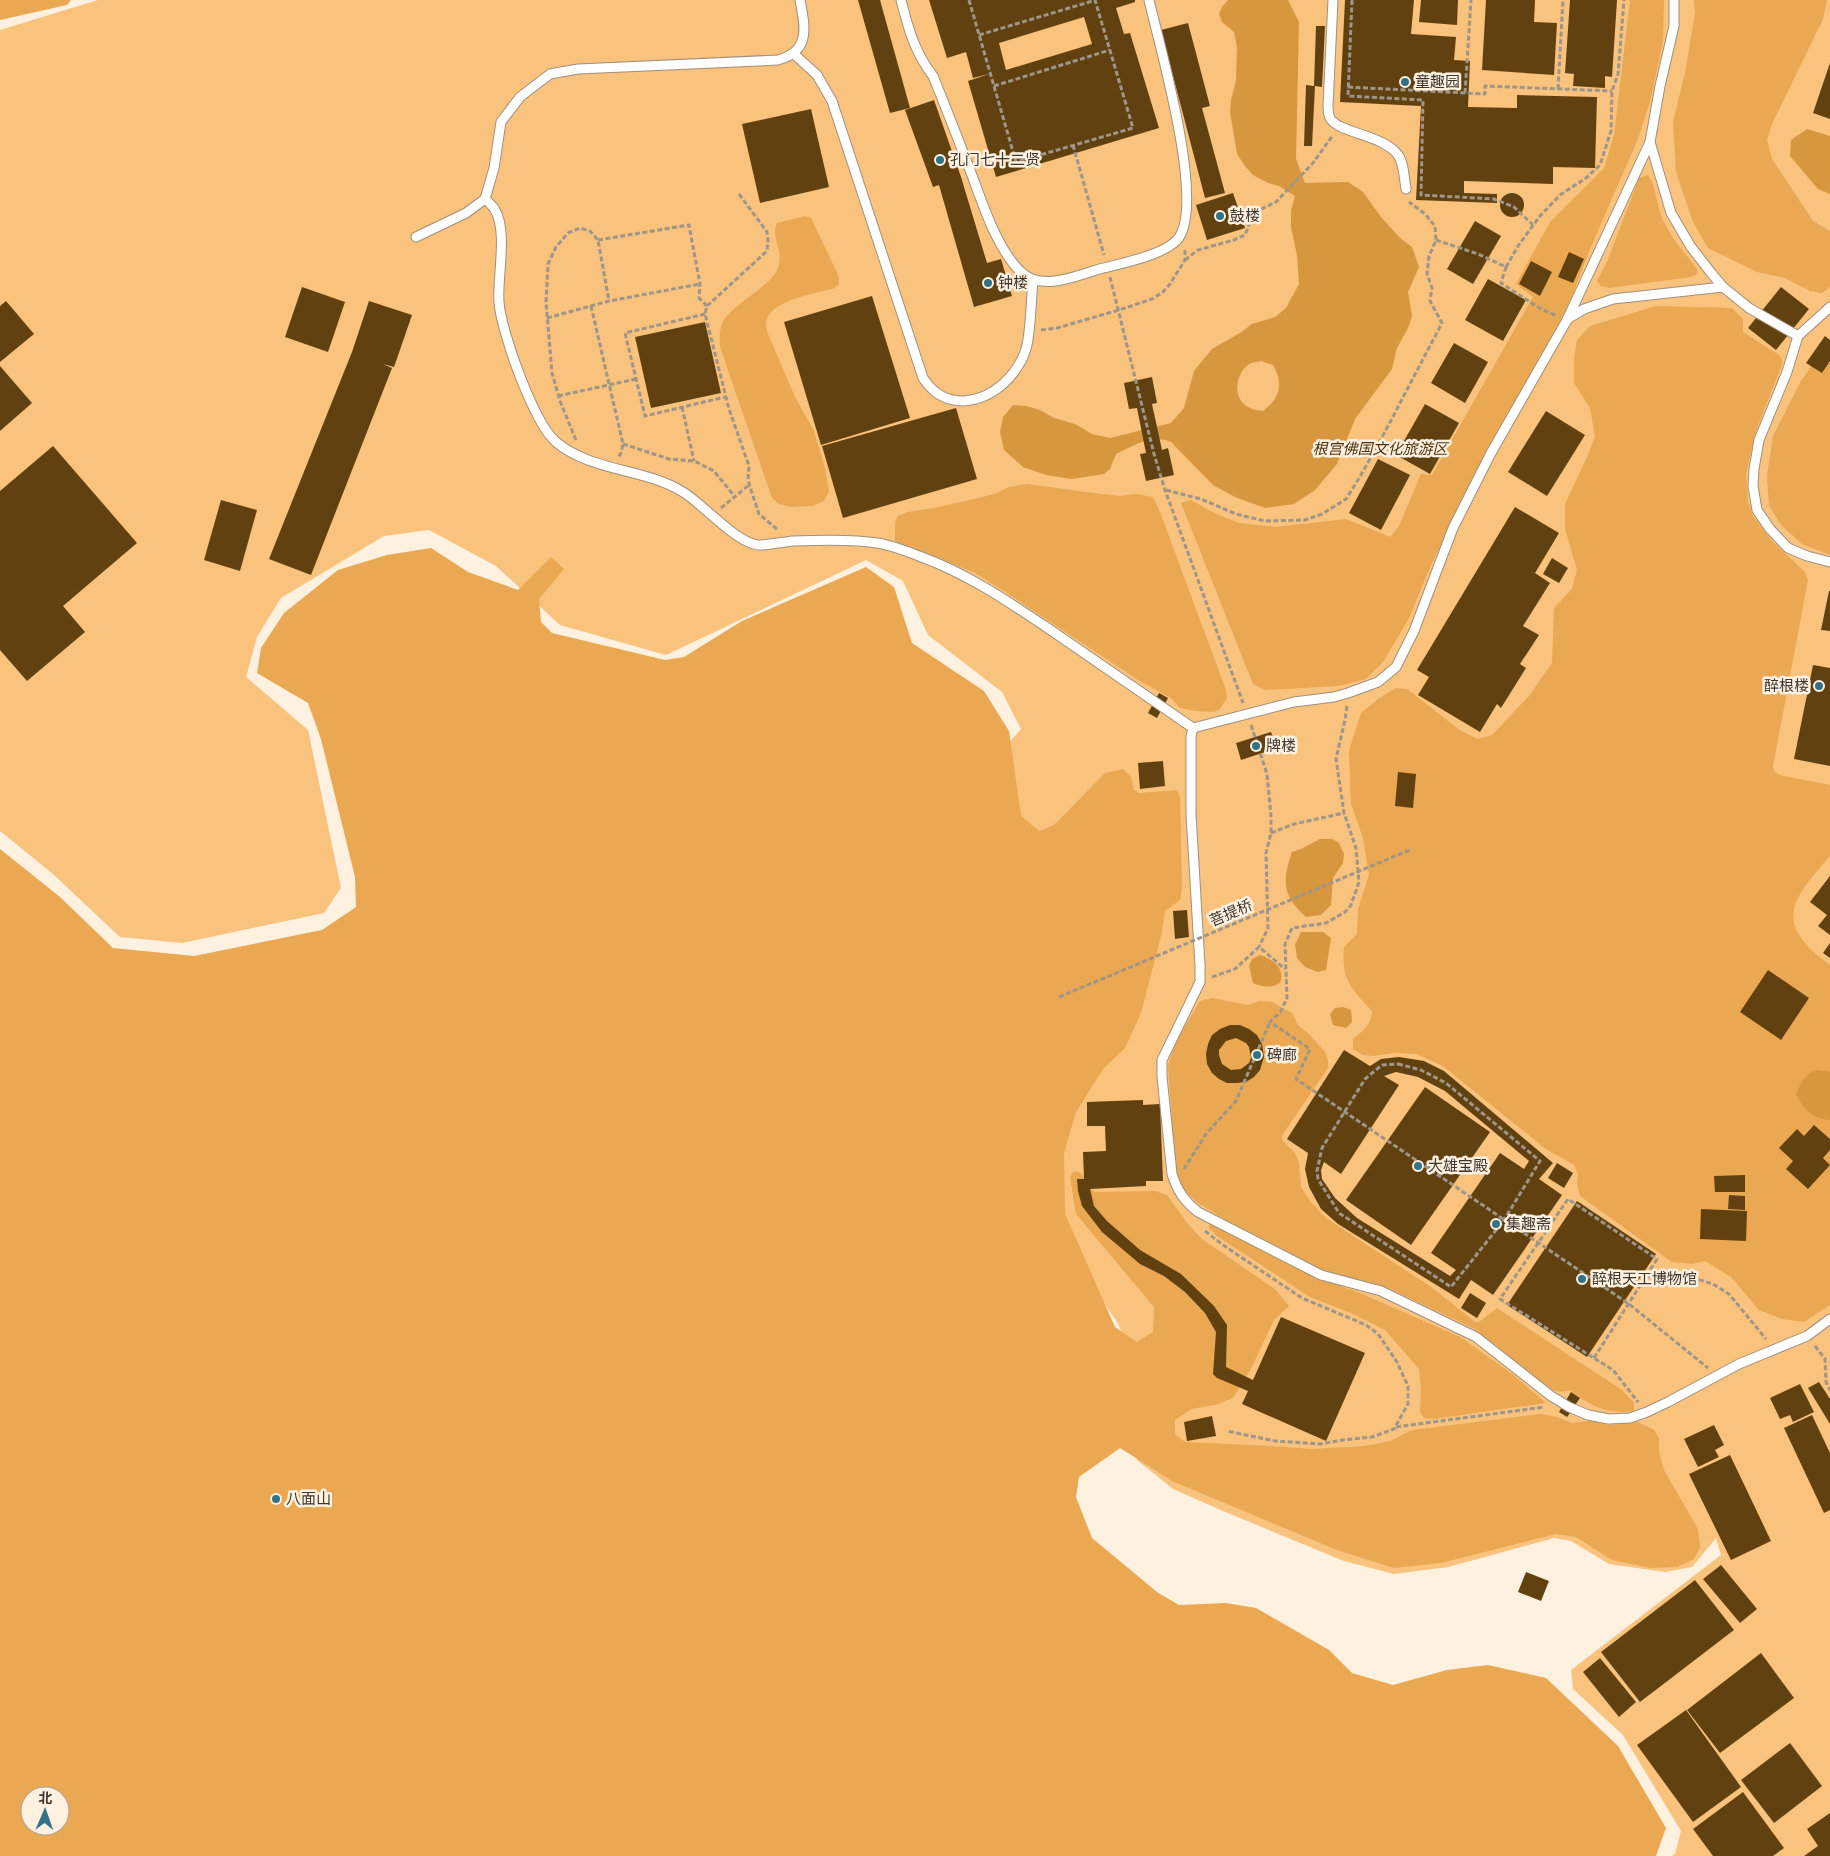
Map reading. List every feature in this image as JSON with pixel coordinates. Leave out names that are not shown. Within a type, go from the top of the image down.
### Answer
[{"type":"lane","points":[[416,237],[466,213],[485,199],[494,168],[501,122],[520,97],[550,74],[578,69],[778,60],[794,54],[804,34],[800,0]]},
{"type":"lane","points":[[901,0],[914,46],[933,76],[991,226],[1022,274],[1034,280],[1053,281],[1158,252],[1173,243],[1182,233],[1186,218],[1187,200],[1184,152],[1148,0]]},
{"type":"lane","points":[[1332,0],[1328,106],[1331,119],[1340,126],[1380,141],[1395,151],[1400,159],[1406,188]]},
{"type":"lane","points":[[485,199],[496,210],[501,234],[499,302],[506,338],[543,426],[555,441],[583,457],[651,477],[682,491],[736,535],[757,545],[795,541],[878,543],[920,556],[958,573],[996,593],[1193,728],[1294,702],[1334,697],[1348,693],[1378,682],[1396,667],[1414,631],[1454,528],[1491,453],[1567,320],[1650,142],[1660,86],[1674,26],[1674,0]]},
{"type":"lane","points":[[794,54],[817,75],[832,101],[923,378],[931,389],[943,397],[953,400],[984,397],[994,392],[1008,379],[1022,358],[1028,340],[1034,280]]},
{"type":"lane","points":[[1650,142],[1671,213],[1691,247],[1723,287],[1749,308],[1798,336]]},
{"type":"lane","points":[[1567,320],[1584,309],[1613,299],[1723,287]]},
{"type":"lane","points":[[1830,307],[1798,336],[1787,372],[1760,440],[1754,468],[1756,510],[1770,529],[1788,548],[1807,556],[1830,562]]},
{"type":"lane","points":[[1193,728],[1191,736],[1191,814],[1200,982],[1162,1060],[1172,1174],[1175,1185],[1185,1201],[1198,1212],[1321,1275],[1382,1291],[1476,1337],[1551,1396],[1588,1415],[1608,1418],[1630,1418],[1646,1412],[1739,1364],[1807,1336],[1830,1319]]},
{"type":"path","points":[[969,0],[979,35],[1016,162],[1133,128],[1096,0],[979,35]]},
{"type":"path","points":[[1352,0],[1348,96],[1423,100]]},
{"type":"path","points":[[1465,93],[1471,0]]},
{"type":"path","points":[[1558,89],[1564,0]]},
{"type":"path","points":[[1567,320],[1541,310],[1501,283],[1506,267],[1533,225],[1560,195],[1586,178],[1600,165],[1611,131],[1612,91],[1618,74],[1624,0]]},
{"type":"path","points":[[994,86],[1110,50]]},
{"type":"path","points":[[1348,87],[1485,94],[1485,86],[1612,91]]},
{"type":"path","points":[[1423,91],[1421,195],[1494,199],[1514,207],[1533,225]]},
{"type":"path","points":[[1028,329],[1052,329],[1119,310],[1163,292],[1185,260],[1198,250],[1245,235],[1253,215],[1276,202],[1313,164],[1340,126]]},
{"type":"path","points":[[1165,490],[1201,499],[1236,514],[1265,521],[1304,520],[1322,514],[1346,499],[1378,445],[1442,323],[1430,301],[1432,288],[1427,274],[1429,256],[1436,240],[1435,226],[1424,214],[1408,202],[1406,188]]},
{"type":"path","points":[[739,194],[767,232],[767,251],[706,306],[705,314],[726,397],[749,466],[750,485],[759,514],[775,528],[795,541]]},
{"type":"path","points":[[598,240],[689,226],[700,284],[699,298],[706,306]]},
{"type":"path","points":[[583,457],[558,396],[552,373],[547,318],[548,264],[556,247],[568,233],[580,228],[590,230],[598,240],[608,301]]},
{"type":"path","points":[[1182,233],[1186,247],[1185,260]]},
{"type":"path","points":[[1436,240],[1478,254],[1506,267]]},
{"type":"path","points":[[547,318],[608,301],[700,284]]},
{"type":"path","points":[[590,306],[623,444],[621,453],[612,467]]},
{"type":"path","points":[[705,314],[625,333],[645,416],[726,397]]},
{"type":"path","points":[[558,396],[636,379]]},
{"type":"path","points":[[1142,404],[1165,490],[1248,715],[1267,774],[1271,833],[1266,853],[1268,928],[1259,947],[1235,969],[1200,982]]},
{"type":"path","points":[[682,407],[694,461]]},
{"type":"path","points":[[623,444],[669,459],[694,461],[714,471],[735,497]]},
{"type":"path","points":[[713,515],[750,485]]},
{"type":"path","points":[[1175,1185],[1206,1134],[1236,1101],[1270,1022],[1281,1011],[1287,998],[1285,944],[1292,928],[1326,924],[1345,912],[1351,905],[1359,882],[1356,848],[1344,813],[1336,759],[1346,720],[1348,693]]},
{"type":"path","points":[[1271,833],[1294,824],[1344,813]]},
{"type":"path","name":"菩提桥","points":[[1059,997],[1412,850]]},
{"type":"path","points":[[1259,947],[1286,969]]},
{"type":"path","points":[[1270,1022],[1310,1049],[1296,1079],[1629,1304],[1718,1376]]},
{"type":"path","points":[[1398,1064],[1421,1070],[1446,1082],[1540,1161],[1504,1220],[1451,1287],[1339,1213],[1318,1179],[1316,1171],[1322,1148],[1364,1079],[1382,1065],[1398,1064]]},
{"type":"path","points":[[1594,1358],[1657,1259],[1568,1200],[1500,1298],[1594,1358],[1613,1370],[1646,1412]]},
{"type":"path","points":[[1198,1212],[1206,1232],[1222,1245],[1302,1298],[1366,1325],[1378,1334],[1397,1362],[1408,1386],[1408,1404],[1396,1427]]},
{"type":"path","points":[[1647,1276],[1670,1280],[1697,1279],[1714,1284],[1729,1294],[1759,1328],[1774,1349]]},
{"type":"path","points":[[1807,1336],[1825,1359],[1826,1382],[1830,1390]]},
{"type":"path","points":[[1227,1432],[1275,1441],[1320,1444],[1372,1438],[1396,1427],[1564,1404]]},
{"type":"green space","name":"根宫佛国文化旅游区","points":[[98,0],[1830,0],[1830,1856],[1672,1856],[1675,1854],[1681,1831],[1623,1735],[1573,1689],[1571,1670],[1721,1555],[1716,1538],[1692,1567],[1665,1572],[1609,1564],[1571,1541],[1554,1538],[1448,1567],[1394,1574],[1344,1561],[1173,1489],[1137,1460],[1129,1353],[1118,1323],[1040,1212],[981,775],[1021,729],[1002,692],[928,635],[903,581],[866,560],[666,655],[560,625],[496,566],[429,530],[384,536],[281,598],[257,637],[246,677],[308,730],[341,888],[324,913],[182,943],[120,937],[53,874],[0,831],[0,30]]},
{"type":"shaded area","points":[[0,0],[71,0],[67,5],[0,20]]},
{"type":"shaded area","points":[[1228,0],[1288,0],[1299,22],[1296,159],[1305,183],[1348,182],[1363,192],[1381,217],[1400,238],[1412,247],[1419,267],[1408,292],[1412,316],[1409,326],[1397,348],[1392,369],[1355,419],[1337,464],[1315,490],[1294,504],[1265,508],[1235,497],[1213,485],[1171,442],[1157,439],[1143,442],[1116,454],[1110,469],[1104,474],[1072,479],[1046,475],[1023,467],[1004,450],[1000,432],[1003,417],[1013,405],[1040,410],[1054,418],[1075,424],[1092,434],[1110,438],[1171,423],[1184,408],[1194,371],[1212,349],[1252,324],[1275,317],[1286,308],[1299,284],[1297,255],[1291,228],[1291,210],[1295,196],[1279,186],[1268,183],[1253,175],[1237,154],[1230,112],[1236,81],[1237,47],[1234,32],[1222,22],[1219,14]],"holes":[[[1262,361],[1273,365],[1279,384],[1277,396],[1263,411],[1248,407],[1240,400],[1238,394],[1239,376],[1246,366],[1252,363]]]},
{"type":"shaded area","points":[[1630,0],[1664,0],[1663,41],[1650,102],[1638,139],[1590,249],[1571,299],[1472,481],[1432,563],[1409,618],[1384,661],[1366,679],[1339,686],[1265,690],[1253,684],[1181,503],[1191,500],[1212,512],[1239,523],[1276,527],[1346,519],[1390,537],[1399,526],[1421,474],[1432,475],[1533,297],[1516,284],[1550,222],[1604,168],[1614,135]]},
{"type":"shaded area","points":[[1694,0],[1827,0],[1823,19],[1772,124],[1767,140],[1772,159],[1813,221],[1830,231],[1830,287],[1822,293],[1810,291],[1785,278],[1757,272],[1708,248],[1693,222],[1676,172],[1673,122],[1685,73],[1695,13]]},
{"type":"shaded area","points":[[1807,129],[1830,136],[1830,194],[1818,189],[1790,156],[1791,140]]},
{"type":"shaded area","points":[[1648,175],[1666,227],[1697,269],[1697,274],[1691,277],[1609,288],[1601,286],[1597,281],[1607,262],[1639,178]]},
{"type":"shaded area","points":[[805,216],[811,218],[839,277],[839,284],[835,288],[786,302],[771,312],[766,321],[768,334],[795,397],[814,431],[825,468],[829,491],[824,501],[812,506],[791,507],[779,504],[772,498],[720,347],[720,335],[722,324],[731,311],[769,281],[778,268],[780,261],[775,235],[777,223]]},
{"type":"shaded area","points":[[1656,306],[1732,308],[1743,319],[1743,332],[1779,355],[1783,362],[1756,431],[1746,475],[1748,502],[1753,516],[1772,541],[1805,572],[1808,580],[1773,766],[1774,771],[1779,775],[1830,785],[1830,856],[1805,887],[1797,900],[1794,912],[1794,924],[1800,937],[1830,965],[1830,1305],[1804,1322],[1782,1319],[1759,1310],[1731,1277],[1705,1261],[1692,1264],[1672,1262],[1580,1196],[1577,1184],[1578,1174],[1574,1165],[1546,1149],[1443,1066],[1416,1054],[1394,1053],[1373,1056],[1363,1055],[1353,1049],[1353,1039],[1369,1023],[1372,1016],[1372,1011],[1349,983],[1343,958],[1344,947],[1357,934],[1358,909],[1369,875],[1363,838],[1351,804],[1349,750],[1361,713],[1378,699],[1396,688],[1407,689],[1461,731],[1478,739],[1492,735],[1529,696],[1552,663],[1554,608],[1572,589],[1577,570],[1565,529],[1565,504],[1595,436],[1590,408],[1574,383],[1574,359],[1577,340],[1590,326]]},
{"type":"shaded area","points":[[1830,340],[1830,555],[1802,544],[1782,526],[1769,506],[1767,476],[1773,436],[1801,381]]},
{"type":"shaded area","points":[[1027,484],[1120,496],[1136,494],[1153,497],[1226,690],[1227,698],[1220,709],[1214,712],[1180,708],[1171,698],[1138,680],[975,573],[895,541],[895,522],[898,516],[908,512],[979,498],[1009,487]]},
{"type":"shaded area","points":[[431,548],[468,572],[518,590],[551,557],[564,569],[539,599],[541,622],[552,633],[665,660],[684,657],[742,621],[866,567],[894,587],[912,643],[984,691],[1009,731],[1021,816],[1039,831],[1054,825],[1105,773],[1123,769],[1131,777],[1134,790],[1139,793],[1177,790],[1180,797],[1182,889],[1180,900],[1165,911],[1161,936],[1141,1013],[1125,1048],[1103,1069],[1076,1112],[1064,1153],[1065,1214],[1115,1327],[1137,1342],[1153,1332],[1154,1307],[1076,1214],[1070,1177],[1074,1171],[1081,1173],[1094,1192],[1155,1191],[1167,1195],[1187,1223],[1202,1239],[1276,1290],[1289,1306],[1274,1320],[1251,1369],[1233,1398],[1215,1405],[1191,1409],[1175,1420],[1175,1434],[1185,1442],[1312,1449],[1364,1446],[1390,1441],[1412,1430],[1541,1414],[1557,1417],[1572,1423],[1590,1421],[1611,1425],[1638,1422],[1654,1430],[1659,1438],[1659,1452],[1664,1470],[1698,1529],[1700,1547],[1694,1559],[1677,1567],[1651,1568],[1612,1560],[1576,1537],[1556,1534],[1441,1563],[1394,1568],[1337,1550],[1172,1481],[1120,1448],[1079,1477],[1076,1497],[1092,1538],[1157,1592],[1179,1605],[1226,1603],[1256,1608],[1329,1650],[1352,1673],[1393,1685],[1447,1670],[1488,1665],[1546,1678],[1618,1746],[1666,1828],[1656,1856],[0,1856],[0,849],[60,897],[113,948],[194,956],[322,930],[356,907],[355,877],[321,739],[308,703],[257,673],[261,648],[284,613],[338,570],[387,555]]},
{"type":"shaded area","points":[[1320,839],[1332,839],[1339,843],[1344,854],[1343,863],[1333,878],[1331,905],[1321,915],[1306,917],[1292,902],[1288,894],[1286,887],[1287,871],[1292,852]]},
{"type":"shaded area","points":[[1301,932],[1323,932],[1331,938],[1326,970],[1318,972],[1305,967],[1297,958],[1295,945]]},
{"type":"shaded area","points":[[1260,955],[1277,965],[1281,973],[1280,983],[1267,986],[1253,983],[1249,966],[1252,959]]},
{"type":"shaded area","points":[[1212,998],[1248,1005],[1259,1001],[1272,1002],[1292,1013],[1298,1025],[1325,1052],[1328,1068],[1283,1134],[1282,1140],[1295,1153],[1299,1163],[1301,1187],[1310,1201],[1326,1218],[1434,1289],[1475,1322],[1479,1322],[1497,1308],[1622,1390],[1634,1403],[1634,1411],[1616,1412],[1600,1408],[1584,1401],[1570,1390],[1555,1391],[1548,1388],[1473,1328],[1388,1288],[1316,1268],[1229,1222],[1198,1203],[1183,1189],[1175,1168],[1168,1065],[1176,1041],[1200,1001]]},
{"type":"shaded area","points":[[1343,1007],[1351,1010],[1352,1022],[1346,1028],[1333,1025],[1330,1014],[1335,1008]]},
{"type":"shaded area","points":[[1817,1070],[1830,1072],[1830,1120],[1819,1118],[1809,1112],[1796,1094],[1806,1076]]},
{"type":"shaded area","points":[[1209,1223],[1213,1223],[1310,1275],[1360,1293],[1460,1337],[1511,1373],[1546,1403],[1434,1419],[1424,1418],[1420,1411],[1421,1389],[1419,1369],[1385,1330],[1351,1313],[1310,1297],[1217,1236],[1209,1228]]},
{"type":"building","points":[[858,0],[880,0],[910,108],[890,113]]},
{"type":"building","points":[[929,0],[1135,0],[1135,2],[1116,8],[1124,34],[1130,33],[1159,128],[996,177],[968,81],[989,74],[973,78],[966,52],[947,58]],"holes":[[[1084,17],[1092,44],[1006,70],[999,43]]]},
{"type":"building","points":[[1345,0],[1414,0],[1411,34],[1456,37],[1454,60],[1470,61],[1468,107],[1517,108],[1517,95],[1597,97],[1595,168],[1553,167],[1553,184],[1464,181],[1464,193],[1497,194],[1497,203],[1416,200],[1421,106],[1340,102]]},
{"type":"building","points":[[1421,0],[1458,0],[1457,25],[1419,22]]},
{"type":"building","points":[[1486,0],[1535,0],[1534,22],[1557,23],[1554,75],[1482,70]]},
{"type":"building","points":[[1570,0],[1617,0],[1612,77],[1605,76],[1605,88],[1573,86],[1574,74],[1565,73]]},
{"type":"building","points":[[1188,23],[1210,106],[1202,108],[1225,193],[1205,198],[1161,30]]},
{"type":"building","points":[[1316,26],[1325,26],[1322,87],[1315,86],[1312,146],[1304,146],[1306,85],[1314,86]]},
{"type":"building","points":[[1830,63],[1830,119],[1813,113]]},
{"type":"building","points":[[934,100],[961,177],[987,263],[1001,259],[1012,296],[974,307],[939,185],[933,187],[905,110]]},
{"type":"building","points":[[811,109],[829,187],[760,203],[742,124]]},
{"type":"building","name":"鼓楼","points":[[1233,193],[1245,228],[1207,240],[1196,205]]},
{"type":"building","points":[[1512,193],[1521,196],[1524,205],[1521,214],[1512,217],[1503,214],[1500,205],[1503,196]]},
{"type":"building","points":[[1475,221],[1501,236],[1473,284],[1447,269]]},
{"type":"building","points":[[1569,252],[1584,259],[1573,283],[1558,277]]},
{"type":"building","points":[[1531,261],[1552,272],[1540,296],[1519,284]]},
{"type":"building","points":[[1488,279],[1526,300],[1503,341],[1465,320]]},
{"type":"building","points":[[302,287],[345,302],[328,352],[285,337]]},
{"type":"building","points":[[1781,287],[1809,309],[1776,350],[1748,328]]},
{"type":"building","points":[[872,296],[910,418],[821,445],[784,322]]},
{"type":"building","points":[[6,301],[34,334],[0,362],[0,306]]},
{"type":"building","points":[[369,301],[412,315],[394,367],[383,364],[392,368],[311,575],[269,559],[352,352]]},
{"type":"building","points":[[705,322],[721,393],[651,408],[635,337]]},
{"type":"building","points":[[1825,336],[1830,340],[1830,361],[1822,373],[1806,363]]},
{"type":"building","points":[[1454,343],[1488,362],[1465,403],[1431,383]]},
{"type":"building","points":[[0,366],[32,403],[0,431]]},
{"type":"building","points":[[1152,377],[1157,403],[1152,404],[1162,450],[1168,448],[1174,475],[1146,481],[1140,454],[1146,453],[1137,408],[1129,409],[1124,383]]},
{"type":"building","points":[[1425,404],[1459,423],[1430,474],[1396,455]]},
{"type":"building","points":[[956,408],[977,479],[843,518],[822,446]]},
{"type":"building","points":[[1546,411],[1585,435],[1547,496],[1508,472]]},
{"type":"building","points":[[53,446],[137,543],[63,606],[85,632],[27,681],[0,650],[0,491]]},
{"type":"building","points":[[1378,459],[1410,475],[1381,530],[1349,513]]},
{"type":"building","points":[[221,500],[257,510],[240,571],[204,560]]},
{"type":"building","points":[[1515,507],[1559,533],[1535,573],[1550,583],[1523,626],[1539,635],[1520,664],[1526,668],[1501,708],[1497,704],[1480,732],[1418,695],[1429,677],[1417,670]]},
{"type":"building","points":[[1552,558],[1568,568],[1559,583],[1543,574]]},
{"type":"building","points":[[1830,591],[1830,631],[1821,630]]},
{"type":"building","points":[[1813,665],[1830,668],[1830,766],[1794,759]]},
{"type":"building","points":[[1159,693],[1168,698],[1157,718],[1148,713]]},
{"type":"building","name":"牌楼","points":[[1271,732],[1277,748],[1241,760],[1236,743]]},
{"type":"building","points":[[1163,761],[1165,786],[1140,789],[1138,763]]},
{"type":"building","points":[[1398,772],[1416,774],[1413,808],[1395,806]]},
{"type":"building","points":[[1830,876],[1830,935],[1818,926],[1827,915],[1810,902]]},
{"type":"building","points":[[1187,910],[1189,937],[1175,939],[1173,911]]},
{"type":"building","points":[[1830,943],[1830,958],[1823,953]]},
{"type":"building","points":[[1768,970],[1809,998],[1781,1040],[1740,1012]]},
{"type":"building","name":"碑廊","points":[[1230,1025],[1240,1025],[1257,1035],[1262,1044],[1264,1057],[1260,1070],[1246,1082],[1227,1083],[1212,1073],[1207,1064],[1208,1044],[1212,1035]],"holes":[[[1236,1038],[1246,1043],[1249,1047],[1251,1058],[1249,1063],[1241,1069],[1231,1070],[1222,1064],[1219,1050],[1226,1041]]]},
{"type":"building","points":[[1344,1050],[1370,1066],[1381,1059],[1399,1057],[1424,1061],[1444,1071],[1553,1163],[1539,1179],[1562,1195],[1493,1295],[1471,1280],[1459,1299],[1338,1224],[1321,1209],[1309,1187],[1305,1169],[1308,1153],[1287,1139]],"holes":[[[1396,1072],[1418,1077],[1445,1091],[1529,1161],[1524,1169],[1500,1153],[1431,1253],[1456,1270],[1450,1276],[1357,1218],[1335,1198],[1322,1179],[1321,1170],[1324,1162],[1341,1174],[1399,1085],[1384,1076]]]},
{"type":"building","name":"大雄宝殿","points":[[1425,1087],[1490,1132],[1411,1245],[1346,1200]]},
{"type":"building","points":[[1143,1100],[1143,1105],[1160,1104],[1163,1181],[1146,1181],[1146,1186],[1090,1189],[1094,1206],[1107,1221],[1140,1250],[1181,1274],[1214,1306],[1227,1325],[1226,1367],[1253,1380],[1281,1317],[1365,1353],[1326,1441],[1242,1404],[1248,1391],[1217,1378],[1213,1374],[1216,1332],[1205,1313],[1185,1292],[1164,1276],[1140,1264],[1102,1232],[1082,1206],[1077,1179],[1084,1179],[1083,1152],[1106,1151],[1105,1126],[1087,1126],[1087,1102]]},
{"type":"building","points":[[1814,1125],[1830,1139],[1830,1150],[1823,1158],[1830,1165],[1808,1189],[1786,1169],[1793,1161],[1779,1148],[1797,1129],[1804,1136]]},
{"type":"building","points":[[1557,1163],[1573,1173],[1564,1188],[1548,1178]]},
{"type":"building","points":[[1745,1175],[1745,1192],[1715,1192],[1714,1176]]},
{"type":"building","points":[[1729,1195],[1745,1196],[1745,1210],[1728,1209]]},
{"type":"building","name":"醉根天工博物馆","points":[[1577,1201],[1656,1254],[1587,1357],[1507,1305]]},
{"type":"building","points":[[1701,1209],[1747,1211],[1746,1241],[1700,1239]]},
{"type":"building","points":[[1470,1293],[1486,1303],[1477,1318],[1461,1308]]},
{"type":"building","points":[[1819,1382],[1830,1399],[1830,1424],[1808,1388]]},
{"type":"building","points":[[1800,1384],[1814,1412],[1793,1422],[1790,1415],[1780,1419],[1770,1398]]},
{"type":"building","points":[[1571,1392],[1580,1398],[1567,1417],[1559,1412]]},
{"type":"building","points":[[1812,1415],[1830,1453],[1830,1510],[1824,1513],[1784,1428]]},
{"type":"building","points":[[1212,1416],[1216,1436],[1187,1441],[1184,1422]]},
{"type":"building","points":[[1714,1425],[1724,1445],[1715,1450],[1719,1457],[1698,1467],[1684,1439]]},
{"type":"building","points":[[1730,1455],[1771,1541],[1731,1560],[1689,1474]]},
{"type":"building","points":[[1721,1565],[1757,1609],[1740,1623],[1703,1579]]},
{"type":"building","points":[[1526,1572],[1549,1581],[1541,1601],[1518,1592]]},
{"type":"building","points":[[1695,1580],[1734,1630],[1640,1702],[1601,1652]]},
{"type":"building","points":[[1761,1653],[1794,1698],[1720,1753],[1687,1710]]},
{"type":"building","points":[[1600,1658],[1636,1702],[1619,1717],[1583,1672]]},
{"type":"building","points":[[1686,1710],[1741,1787],[1693,1822],[1637,1745]]},
{"type":"building","points":[[1790,1743],[1822,1786],[1774,1823],[1741,1780]]},
{"type":"building","points":[[1743,1792],[1784,1848],[1773,1856],[1713,1856],[1693,1829]]},
{"type":"building","points":[[1830,1813],[1830,1856],[1804,1856],[1818,1846],[1807,1829]]},
{"type":"place","name":"童趣园","points":[[1405,82]]},
{"type":"place","name":"孔门七十二贤","points":[[940,160]]},
{"type":"place","name":"鼓楼","points":[[1220,216]]},
{"type":"place","name":"钟楼","points":[[988,283]]},
{"type":"place","name":"醉根楼","points":[[1819,686]]},
{"type":"place","name":"牌楼","points":[[1256,746]]},
{"type":"place","name":"碑廊","points":[[1257,1055]]},
{"type":"place","name":"大雄宝殿","points":[[1418,1166]]},
{"type":"place","name":"集趣斋","points":[[1496,1224]]},
{"type":"place","name":"醉根天工博物馆","points":[[1582,1279]]},
{"type":"place","name":"八面山","points":[[276,1499]]}]
